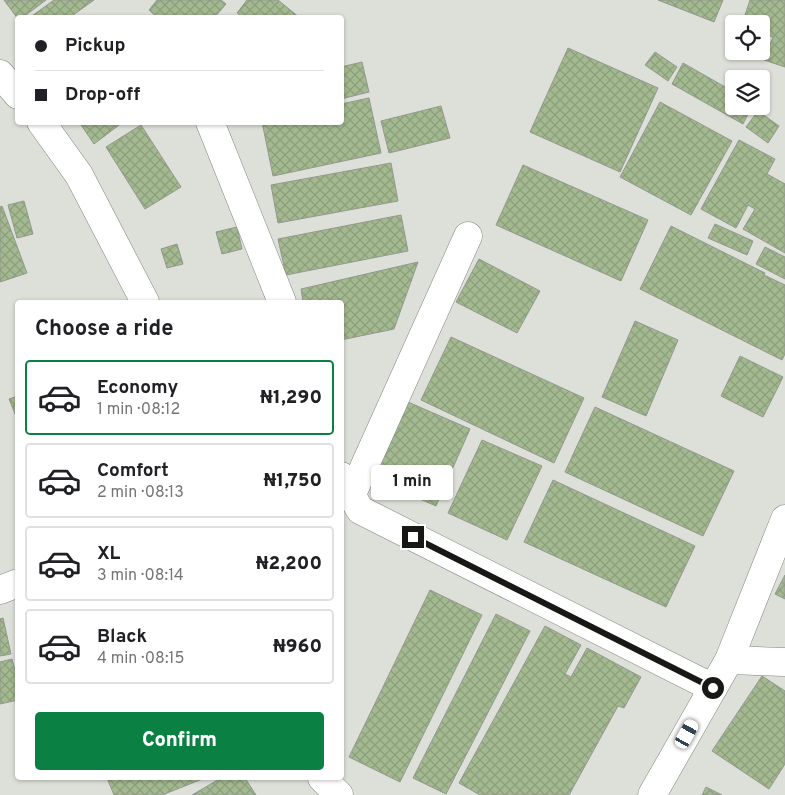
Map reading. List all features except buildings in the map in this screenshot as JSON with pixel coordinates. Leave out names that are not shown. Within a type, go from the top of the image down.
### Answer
[{"type":"street","points":[[0,74],[15,91]]},
{"type":"street","points":[[43,125],[79,175],[144,300]]},
{"type":"street","points":[[211,125],[281,300]]},
{"type":"street","points":[[468,236],[347,485],[360,510],[713,688]]},
{"type":"street","points":[[652,795],[729,660],[785,519]]},
{"type":"street","points":[[0,590],[15,584]]},
{"type":"street","points":[[729,660],[785,662]]},
{"type":"street","points":[[324,780],[339,795]]},
{"type":"route","points":[[413,537],[713,688]]}]
